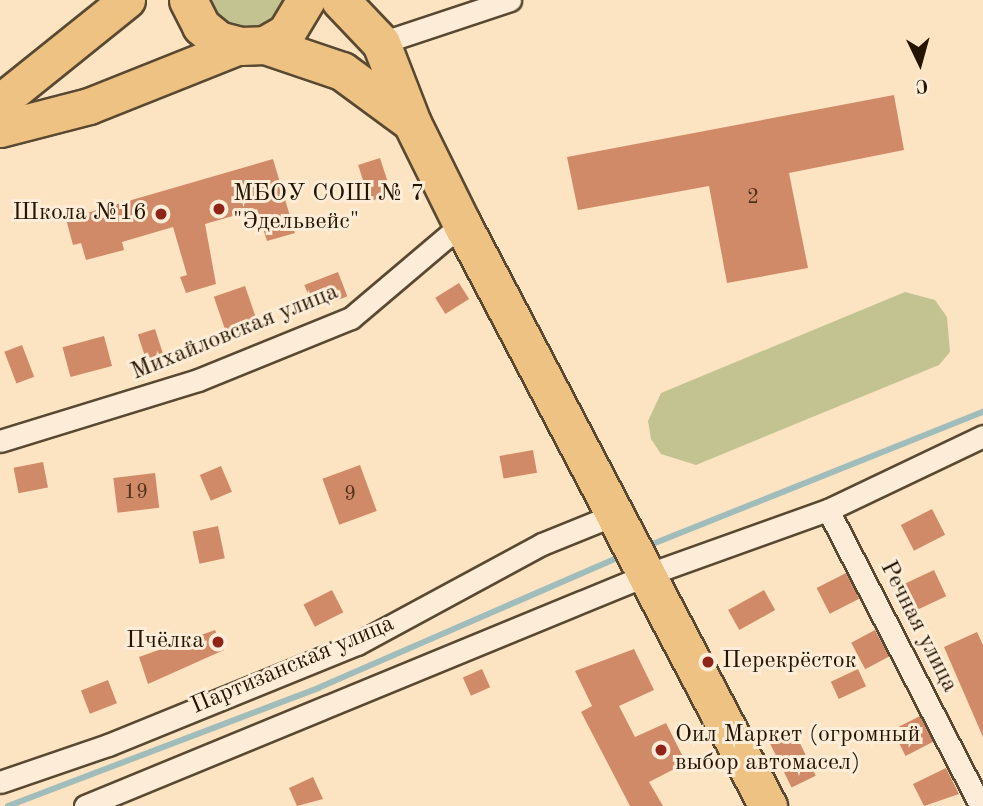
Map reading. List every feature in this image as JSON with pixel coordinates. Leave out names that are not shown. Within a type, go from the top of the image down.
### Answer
[{"type":"highway","points":[[188,0],[201,26],[218,40],[318,59],[353,77],[412,123]]},
{"type":"highway","points":[[252,46],[286,33],[306,0]]},
{"type":"highway","points":[[340,0],[381,43],[412,123],[462,224],[646,569],[768,806]]},
{"type":"main road","points":[[0,102],[127,0]]},
{"type":"main road","points":[[0,129],[89,106],[252,46]]},
{"type":"street","points":[[381,43],[510,0]]},
{"type":"street","name":"Михайловская улица","points":[[0,441],[198,380],[351,318],[462,224]]},
{"type":"street","name":"Партизанская улица","points":[[85,806],[646,569],[828,510],[983,436]]},
{"type":"street","name":"Речная улица","points":[[828,510],[981,806]]},
{"type":"street","name":"Партизанская улица","points":[[0,782],[108,745],[357,644],[542,544],[619,520]]},
{"type":"green space","points":[[203,0],[288,0],[270,25],[252,32],[218,23]]},
{"type":"green space","points":[[905,292],[935,300],[947,317],[950,352],[939,365],[696,465],[661,454],[651,439],[648,421],[661,393]]},
{"type":"building","points":[[894,95],[904,150],[789,173],[808,268],[727,283],[709,186],[578,210],[567,157]]},
{"type":"building","points":[[380,158],[392,194],[370,201],[358,165]]},
{"type":"building","name":"Школа №16","points":[[273,159],[295,233],[267,241],[257,209],[205,224],[216,284],[186,293],[180,277],[187,275],[173,227],[122,242],[124,250],[86,260],[81,243],[73,245],[66,219]]},
{"type":"building","points":[[338,272],[347,296],[314,309],[304,285]]},
{"type":"building","points":[[459,283],[469,299],[445,314],[435,298]]},
{"type":"building","points":[[245,286],[258,324],[227,335],[214,297]]},
{"type":"building","points":[[155,329],[164,356],[147,361],[138,335]]},
{"type":"building","points":[[104,336],[112,366],[70,377],[62,347]]},
{"type":"building","points":[[22,345],[34,377],[16,384],[4,352]]},
{"type":"building","points":[[533,450],[537,473],[504,479],[500,456]]},
{"type":"building","points":[[43,462],[48,488],[19,493],[14,468]]},
{"type":"building","points":[[360,465],[377,511],[339,525],[322,479]]},
{"type":"building","points":[[221,466],[232,492],[211,501],[200,475]]},
{"type":"building","points":[[155,473],[159,508],[118,513],[113,478]]},
{"type":"building","points":[[932,509],[945,535],[914,551],[901,525]]},
{"type":"building","points":[[218,526],[225,558],[199,564],[193,531]]},
{"type":"building","points":[[934,570],[946,596],[914,611],[901,585]]},
{"type":"building","points":[[846,573],[859,599],[830,614],[817,588]]},
{"type":"building","points":[[332,590],[343,612],[315,627],[303,605]]},
{"type":"building","points":[[764,590],[775,610],[739,630],[728,610]]},
{"type":"building","points":[[215,630],[224,650],[148,684],[139,657]]},
{"type":"building","points":[[875,630],[889,656],[865,669],[851,643]]},
{"type":"building","points":[[977,632],[983,645],[983,737],[944,647]]},
{"type":"building","points":[[634,649],[654,690],[619,706],[635,737],[666,723],[686,763],[649,782],[663,806],[630,806],[581,712],[592,706],[575,671]]},
{"type":"building","points":[[482,669],[490,687],[471,696],[463,678]]},
{"type":"building","points":[[858,669],[866,686],[839,699],[831,682]]},
{"type":"building","points":[[108,680],[117,703],[90,714],[81,690]]},
{"type":"building","points":[[920,716],[933,742],[906,756],[892,730]]},
{"type":"building","points":[[793,729],[816,776],[792,788],[769,741]]},
{"type":"building","points":[[946,768],[959,794],[924,806],[913,784]]},
{"type":"building","points":[[313,777],[323,799],[297,806],[289,788]]},
{"type":"waterway","points":[[645,547],[983,412]]},
{"type":"waterway","points":[[8,806],[318,688],[622,556]]},
{"type":"place","name":"МБОУ СОШ № 7 \"Эдельвейс\"","points":[[219,209]]},
{"type":"place","name":"Школа №16","points":[[161,214]]},
{"type":"place","name":"Пчёлка","points":[[218,642]]},
{"type":"place","name":"Перекрёсток","points":[[708,662]]},
{"type":"place","name":"Оил Маркет (огромный выбор автомасел)","points":[[661,750]]}]
